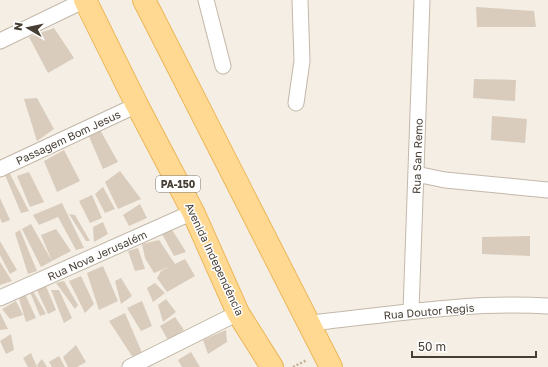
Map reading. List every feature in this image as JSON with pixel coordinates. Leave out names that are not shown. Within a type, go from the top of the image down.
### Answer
[{"type":"main road","name":"Avenida Independência","points":[[85,0],[193,212],[238,313],[272,367]]},
{"type":"main road","points":[[144,0],[310,323],[331,367]]},
{"type":"street","points":[[0,41],[85,0]]},
{"type":"street","points":[[206,0],[223,66]]},
{"type":"street","points":[[296,103],[302,61],[300,0]]},
{"type":"street","name":"Rua San Remo","points":[[411,311],[422,0]]},
{"type":"street","name":"Passagem Bom Jesus","points":[[0,169],[137,104]]},
{"type":"street","points":[[416,174],[445,180],[548,190]]},
{"type":"street","name":"Rua Nova Jerusalém","points":[[0,298],[193,212]]},
{"type":"street","name":"Rua Doutor Regis","points":[[310,323],[411,311],[478,306],[548,306]]},
{"type":"street","points":[[130,367],[238,313]]},
{"type":"path","points":[[293,367],[310,359]]},
{"type":"building","points":[[476,7],[534,11],[536,27],[477,27]]},
{"type":"building","points":[[54,28],[74,58],[48,73],[29,37]]},
{"type":"building","points":[[474,79],[516,80],[515,101],[473,98]]},
{"type":"building","points":[[37,98],[54,129],[37,141],[24,99]]},
{"type":"building","points":[[492,116],[527,119],[525,143],[491,140]]},
{"type":"building","points":[[99,128],[118,162],[103,169],[88,134]]},
{"type":"building","points":[[64,150],[80,181],[57,192],[44,161]]},
{"type":"building","points":[[120,171],[141,199],[118,209],[105,182]]},
{"type":"building","points":[[29,172],[44,202],[30,207],[17,176]]},
{"type":"building","points":[[10,174],[29,211],[21,213],[5,175]]},
{"type":"building","points":[[103,187],[115,209],[105,213],[95,194]]},
{"type":"building","points":[[92,195],[102,218],[90,223],[79,201]]},
{"type":"building","points":[[0,198],[10,220],[2,223],[0,218]]},
{"type":"building","points":[[62,203],[84,248],[76,250],[58,217],[39,225],[33,215]]},
{"type":"building","points":[[140,204],[147,218],[129,226],[123,215]]},
{"type":"building","points":[[69,214],[75,215],[90,241],[86,241]]},
{"type":"building","points":[[103,222],[108,234],[94,242],[93,227]]},
{"type":"building","points":[[31,224],[52,261],[41,267],[22,229]]},
{"type":"building","points":[[171,228],[186,252],[174,256],[162,234]]},
{"type":"building","points":[[56,229],[71,251],[52,261],[41,235]]},
{"type":"building","points":[[20,230],[37,271],[28,274],[15,233]]},
{"type":"building","points":[[530,236],[530,256],[482,254],[482,237]]},
{"type":"building","points":[[159,240],[175,264],[185,259],[195,276],[167,292],[157,278],[161,271],[171,266],[154,273],[145,258],[142,244]]},
{"type":"building","points":[[0,241],[17,270],[10,274],[0,255]]},
{"type":"building","points":[[138,248],[145,269],[135,271],[128,251]]},
{"type":"building","points":[[0,262],[12,281],[0,285]]},
{"type":"building","points":[[103,266],[118,301],[99,310],[87,273]]},
{"type":"building","points":[[81,276],[94,304],[85,313],[69,281]]},
{"type":"building","points":[[121,278],[132,296],[121,304],[115,281]]},
{"type":"building","points":[[64,281],[78,305],[75,309],[56,283]]},
{"type":"building","points":[[155,283],[165,293],[153,302],[147,288]]},
{"type":"building","points":[[45,284],[56,310],[48,314],[36,288]]},
{"type":"building","points":[[51,290],[59,290],[72,318],[64,323]]},
{"type":"building","points":[[33,291],[46,314],[40,316],[30,292]]},
{"type":"building","points":[[25,294],[36,318],[26,322],[19,299]]},
{"type":"building","points":[[166,299],[176,312],[163,322],[158,305]]},
{"type":"building","points":[[16,301],[23,315],[10,319],[2,309]]},
{"type":"building","points":[[142,301],[152,326],[141,331],[127,308]]},
{"type":"building","points":[[0,313],[8,329],[0,330]]},
{"type":"building","points":[[125,313],[143,355],[132,356],[109,321]]},
{"type":"building","points":[[175,317],[184,330],[168,340],[160,326]]},
{"type":"building","points":[[226,330],[227,342],[208,354],[203,340]]},
{"type":"building","points":[[11,334],[14,350],[6,354],[0,341]]},
{"type":"building","points":[[76,345],[86,362],[77,367],[68,367],[63,357]]},
{"type":"building","points":[[191,352],[200,367],[182,367],[178,360]]},
{"type":"building","points":[[31,353],[37,367],[28,367],[23,358]]},
{"type":"building","points":[[59,356],[65,367],[52,367],[49,362]]},
{"type":"building","points":[[42,359],[47,367],[38,367],[37,365]]}]
